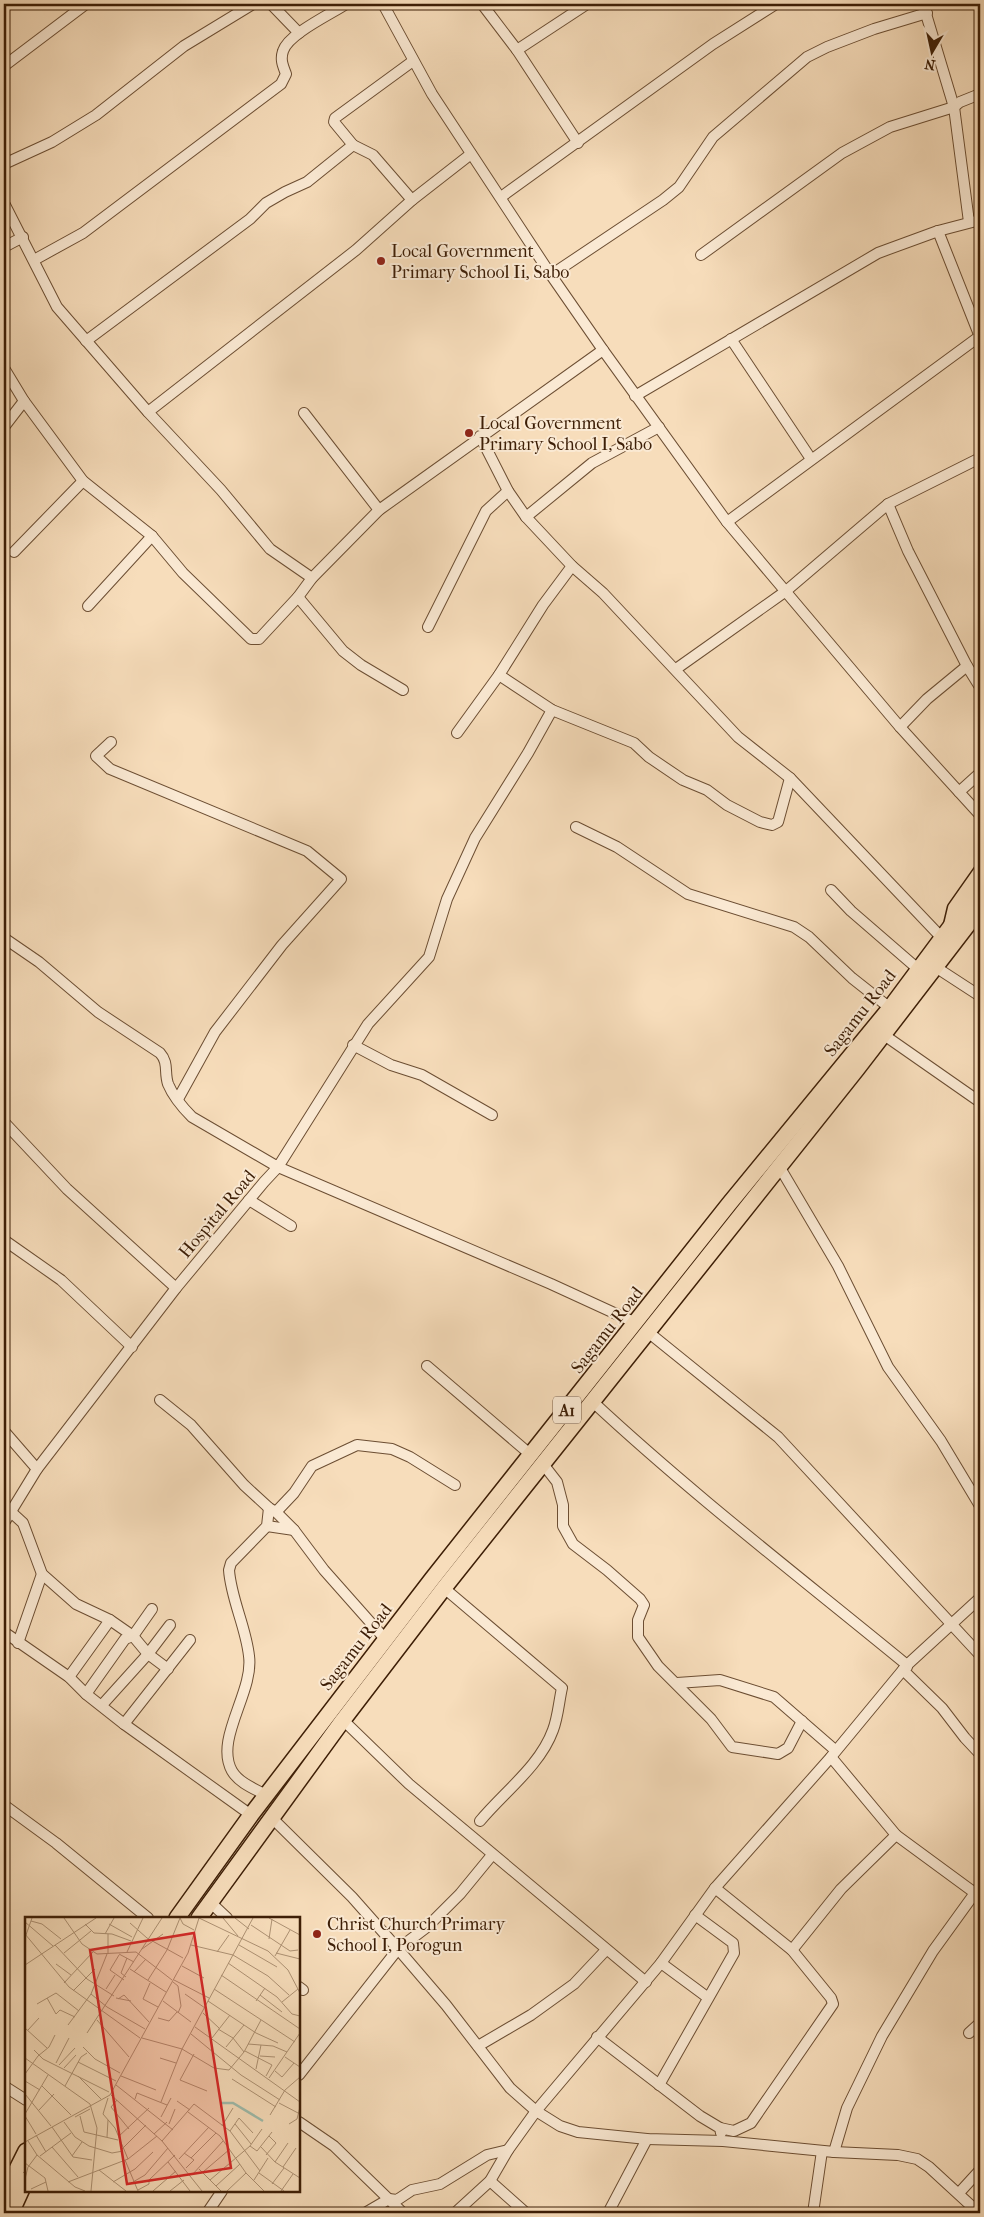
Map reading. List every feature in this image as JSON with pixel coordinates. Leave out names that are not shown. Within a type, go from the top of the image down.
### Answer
[{"type":"highway","name":"Sagamu Road","points":[[200,1917],[343,1720],[444,1588],[537,1460],[593,1402],[642,1328],[767,1157],[890,1008],[941,937],[957,928],[975,913],[980,887]]},
{"type":"highway","name":"Sagamu Road","points":[[178,1917],[266,1795],[386,1640],[537,1460],[642,1328],[779,1166],[937,968],[957,928]]},
{"type":"highway","points":[[294,1759],[308,1768]]},
{"type":"highway","points":[[4,2195],[25,2154]]},
{"type":"highway","points":[[11,2213],[25,2182]]},
{"type":"main road","points":[[957,928],[954,908],[980,871]]},
{"type":"street","points":[[4,66],[86,4]]},
{"type":"street","points":[[4,164],[52,142],[96,115],[184,46],[253,4]]},
{"type":"street","points":[[271,4],[299,33]]},
{"type":"street","points":[[34,260],[83,233],[281,84],[286,74],[282,63],[282,53],[286,45],[299,33],[346,4]]},
{"type":"street","points":[[383,4],[413,62],[471,154],[603,350],[727,522],[900,727],[980,815]]},
{"type":"street","points":[[482,4],[517,50],[578,143]]},
{"type":"street","points":[[517,50],[587,4]]},
{"type":"street","points":[[501,198],[713,44],[776,4]]},
{"type":"street","points":[[551,274],[663,200],[678,187],[713,137],[807,57],[827,47],[925,8],[954,107],[975,221],[938,231],[878,253],[635,396]]},
{"type":"street","points":[[412,200],[373,155],[353,144],[334,125],[335,118],[413,62]]},
{"type":"street","points":[[701,255],[842,153],[890,127],[954,107],[960,102],[980,94]]},
{"type":"street","points":[[86,341],[250,220],[266,203],[307,182],[353,144]]},
{"type":"street","points":[[148,412],[356,250],[412,200],[471,154]]},
{"type":"street","points":[[4,204],[57,306],[148,412],[221,490],[270,549],[312,578]]},
{"type":"street","points":[[727,522],[980,336],[975,308],[938,231]]},
{"type":"street","points":[[4,248],[22,237]]},
{"type":"street","points":[[731,339],[811,459]]},
{"type":"street","points":[[4,368],[24,401],[83,481],[152,536],[183,573],[251,639],[259,639],[298,597],[312,578],[379,510],[480,436],[603,350]]},
{"type":"street","points":[[4,427],[24,401]]},
{"type":"street","points":[[304,413],[379,510]]},
{"type":"street","points":[[526,517],[592,463],[659,427]]},
{"type":"street","points":[[480,436],[508,491],[526,517],[572,566],[603,593],[738,737],[790,778],[941,937]]},
{"type":"street","points":[[676,669],[786,591],[888,504],[980,458]]},
{"type":"street","points":[[14,552],[83,481]]},
{"type":"street","points":[[428,627],[486,511],[508,491]]},
{"type":"street","points":[[888,504],[908,551],[967,666],[980,686]]},
{"type":"street","points":[[88,606],[152,536]]},
{"type":"street","points":[[457,733],[499,675],[543,605],[572,566]]},
{"type":"street","points":[[298,597],[343,651],[361,665],[404,690]]},
{"type":"street","points":[[900,727],[927,699],[967,666]]},
{"type":"street","points":[[499,675],[552,710],[634,743],[649,757],[683,780],[707,790],[727,805],[760,822],[772,825],[778,822],[790,778]]},
{"type":"street","points":[[4,938],[39,962],[98,1012],[160,1053],[165,1058],[168,1083],[183,1108],[192,1117],[278,1168],[368,1024],[429,958],[447,899],[475,838],[528,753],[552,710]]},
{"type":"street","points":[[111,742],[96,756],[110,769],[307,851],[341,879],[282,945],[215,1032],[178,1099]]},
{"type":"street","points":[[959,792],[980,773]]},
{"type":"street","points":[[576,827],[617,847],[688,894],[794,927],[809,937],[852,978],[890,1008]]},
{"type":"street","points":[[831,890],[851,911],[918,968]]},
{"type":"street","points":[[937,968],[980,996]]},
{"type":"street","points":[[884,1035],[980,1102]]},
{"type":"street","points":[[354,1046],[391,1065],[422,1075],[492,1115]]},
{"type":"street","points":[[4,1122],[66,1189],[176,1288]]},
{"type":"street","points":[[779,1166],[838,1266],[888,1368],[941,1441],[980,1506]]},
{"type":"street","name":"Hospital Road","points":[[4,1523],[37,1469],[176,1288],[264,1182],[278,1168],[551,1284],[642,1328],[778,1436],[980,1655]]},
{"type":"street","points":[[249,1200],[291,1226]]},
{"type":"street","points":[[4,1240],[61,1280],[132,1347]]},
{"type":"street","points":[[427,1366],[537,1460],[557,1482],[563,1505],[563,1526],[573,1544],[640,1599],[644,1605],[638,1620],[638,1637],[658,1666],[677,1682],[732,1747],[778,1754],[788,1748],[802,1721]]},
{"type":"street","points":[[160,1400],[191,1425],[244,1485],[294,1530],[324,1570],[386,1640]]},
{"type":"street","points":[[593,1402],[641,1447],[905,1667],[980,1754]]},
{"type":"street","points":[[4,1432],[37,1469]]},
{"type":"street","points":[[266,1795],[242,1781],[232,1772],[227,1756],[231,1732],[249,1678],[249,1656],[229,1570],[230,1563],[267,1526],[272,1510],[294,1493],[312,1466],[357,1445],[392,1449],[410,1457],[455,1485]]},
{"type":"street","points":[[11,1512],[23,1523],[42,1574],[76,1604],[110,1620],[133,1636],[148,1654],[168,1669]]},
{"type":"street","points":[[267,1526],[294,1530]]},
{"type":"street","points":[[18,1643],[42,1574]]},
{"type":"street","points":[[444,1588],[562,1688],[553,1730],[544,1748],[522,1777],[496,1802],[480,1821]]},
{"type":"street","points":[[455,2213],[490,2181],[508,2150],[536,2111],[597,2037],[646,1982],[715,1888],[905,1667],[980,1598]]},
{"type":"street","points":[[86,1694],[124,1639],[133,1636],[152,1609]]},
{"type":"street","points":[[69,1677],[110,1620]]},
{"type":"street","points":[[102,1706],[148,1654],[170,1625]]},
{"type":"street","points":[[4,1632],[69,1677],[86,1694],[124,1724],[251,1815]]},
{"type":"street","points":[[124,1724],[190,1640]]},
{"type":"street","points":[[677,1682],[720,1680],[741,1685],[774,1697],[802,1721],[833,1753],[896,1835],[979,1892],[933,1951],[882,2036],[847,2108],[834,2152]]},
{"type":"street","points":[[343,1720],[409,1784],[646,1982]]},
{"type":"street","points":[[4,1805],[56,1843],[147,1917]]},
{"type":"street","points":[[272,1818],[352,1897],[398,1949],[510,2088],[536,2111],[560,2126],[578,2132],[647,2139],[723,2141],[916,2159],[929,2167],[979,2213]]},
{"type":"street","points":[[792,1950],[841,1889],[896,1835]]},
{"type":"street","points":[[300,2074],[398,1949],[427,1927],[460,1894],[492,1855]]},
{"type":"street","points":[[597,2037],[700,2116],[720,2128],[734,2131],[751,2123],[833,2004],[832,1998],[792,1950],[715,1888]]},
{"type":"street","points":[[211,1903],[226,1917]]},
{"type":"street","points":[[659,2085],[707,1998],[732,1959],[735,1948],[733,1943],[695,1915]]},
{"type":"street","points":[[478,2046],[531,2015],[574,1984],[606,1950]]},
{"type":"street","points":[[661,1963],[707,1998]]},
{"type":"street","points":[[969,2033],[980,2023]]},
{"type":"street","points":[[4,2086],[25,2099]]},
{"type":"street","points":[[300,2123],[334,2146],[403,2213]]},
{"type":"street","points":[[720,2128],[723,2141]]},
{"type":"street","points":[[608,2213],[647,2139]]},
{"type":"street","points":[[365,2213],[389,2199],[397,2200],[412,2190],[440,2184],[487,2155],[508,2150]]},
{"type":"street","points":[[813,2213],[822,2151]]},
{"type":"street","points":[[959,2193],[980,2170]]},
{"type":"street","points":[[490,2181],[526,2213]]},
{"type":"street","points":[[207,2213],[221,2192]]},
{"type":"place","name":"Local Government Primary School Ii, Sabo","points":[[381,261]]},
{"type":"place","name":"Local Government Primary School I, Sabo","points":[[469,433]]},
{"type":"place","name":"Christ Church Primary School I, Porogun","points":[[317,1934]]}]
